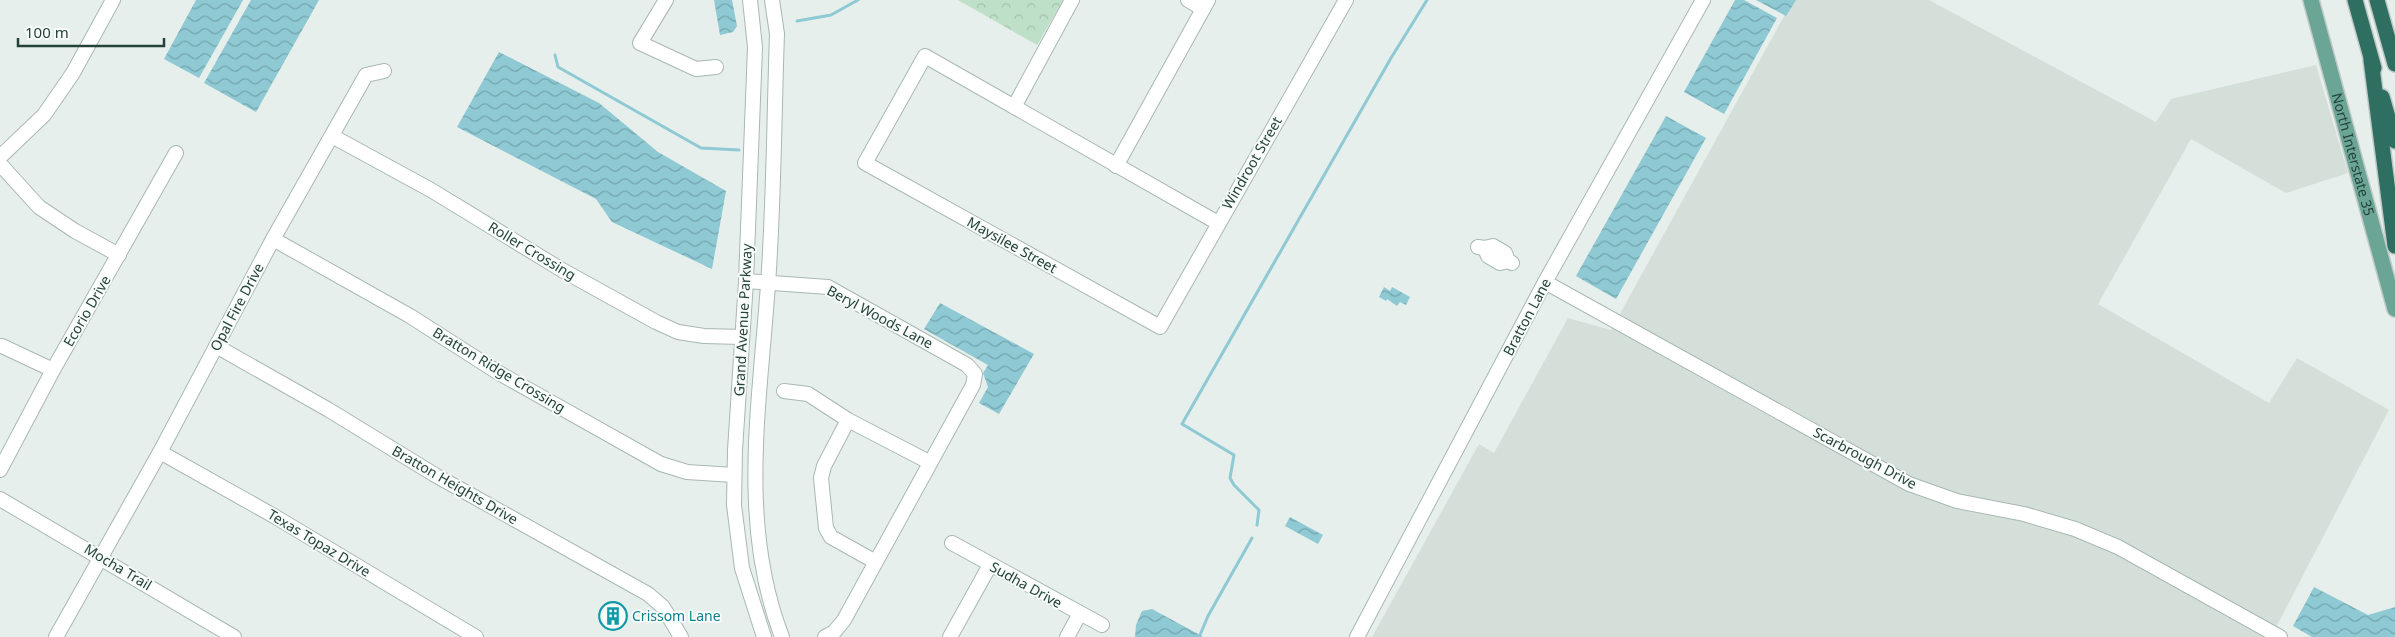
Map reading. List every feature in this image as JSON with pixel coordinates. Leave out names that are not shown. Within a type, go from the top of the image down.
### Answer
[{"type":"highway","points":[[2355,0],[2395,141]]},
{"type":"highway","points":[[2377,0],[2395,64]]},
{"type":"highway","points":[[2371,60],[2395,246]]},
{"type":"main road","name":"North Interstate 35","points":[[2311,0],[2395,309]]},
{"type":"street","points":[[0,157],[44,115],[73,74],[113,0]]},
{"type":"street","points":[[666,0],[640,43],[696,69],[716,67]]},
{"type":"street","name":"Grand Avenue Parkway","points":[[750,0],[755,47],[746,282],[734,475],[736,520],[742,568],[764,637]]},
{"type":"street","name":"Grand Avenue Parkway","points":[[772,0],[777,34],[768,282],[754,466],[754,502],[763,569],[782,637]]},
{"type":"street","points":[[1072,0],[1014,107],[1218,222]]},
{"type":"street","points":[[1116,166],[1206,5],[1188,0]]},
{"type":"street","name":"Windroot Street","points":[[1160,326],[1346,0]]},
{"type":"street","name":"Bratton Lane","points":[[1358,637],[1545,282],[1703,0]]},
{"type":"street","name":"Maysilee Street","points":[[1014,107],[925,56],[865,162],[1160,326]]},
{"type":"street","name":"Opal Fire Drive","points":[[56,637],[160,452],[273,240],[366,75],[384,71]]},
{"type":"street","name":"Roller Crossing","points":[[332,136],[431,190],[562,270],[656,322],[678,332],[704,336],[742,337]]},
{"type":"street","name":"Ecorio Drive","points":[[0,470],[53,370],[176,153]]},
{"type":"street","points":[[0,164],[39,207],[75,231],[119,255]]},
{"type":"street","name":"Bratton Ridge Crossing","points":[[273,240],[410,316],[499,373],[661,464],[687,472],[734,475]]},
{"type":"street","points":[[1482,248],[1493,246],[1505,254],[1510,262]]},
{"type":"street","name":"Beryl Woods Lane","points":[[746,282],[828,287],[967,365],[974,374],[973,385],[929,462]]},
{"type":"street","name":"Scarbrough Drive","points":[[1545,282],[1909,484],[1957,501],[2024,514],[2075,529],[2118,547],[2280,637]]},
{"type":"street","points":[[2,346],[53,370]]},
{"type":"street","name":"Bratton Heights Drive","points":[[216,346],[329,410],[435,475],[648,594],[664,607],[681,637]]},
{"type":"street","points":[[784,391],[808,394],[848,420],[929,462],[840,627],[825,637]]},
{"type":"street","points":[[848,420],[827,458],[823,472],[826,528],[831,537],[874,562]]},
{"type":"street","name":"Texas Topaz Drive","points":[[160,452],[274,516],[476,637]]},
{"type":"street","name":"Mocha Trail","points":[[0,499],[101,556],[234,637]]},
{"type":"street","name":"Sudha Drive","points":[[952,543],[1102,626]]},
{"type":"street","points":[[950,637],[990,565]]},
{"type":"street","points":[[1067,637],[1079,614]]},
{"type":"shaded area","points":[[1793,0],[1929,0],[2156,122],[2171,99],[2316,65],[2348,173],[2286,193],[2191,139],[2098,304],[2269,403],[2297,358],[2389,410],[2271,637],[1372,637],[1479,444],[1494,453],[1568,318],[1611,330]]},
{"type":"green space","points":[[958,0],[1063,0],[1037,45]]},
{"type":"water","points":[[196,0],[243,0],[199,78],[164,59]]},
{"type":"water","points":[[251,0],[319,0],[256,112],[204,83]]},
{"type":"water","points":[[714,0],[732,0],[737,26],[733,32],[720,35]]},
{"type":"water","points":[[1735,0],[1744,0],[1777,18],[1724,114],[1684,92]]},
{"type":"water","points":[[1756,0],[1796,0],[1786,16]]},
{"type":"water","points":[[499,52],[599,103],[658,152],[726,191],[712,269],[612,222],[596,199],[457,127]]},
{"type":"water","points":[[1666,116],[1706,138],[1616,299],[1576,276]]},
{"type":"water","points":[[1384,287],[1390,291],[1392,287],[1410,297],[1406,305],[1400,302],[1397,306],[1387,299],[1386,301],[1379,297]]},
{"type":"water","points":[[940,303],[1034,354],[999,414],[979,403],[988,387],[983,373],[988,365],[924,329]]},
{"type":"water","points":[[1290,517],[1323,535],[1318,544],[1285,526]]},
{"type":"water","points":[[2314,587],[2368,615],[2395,607],[2395,637],[2312,637],[2293,626]]},
{"type":"water","points":[[1152,609],[1203,637],[1135,637],[1136,625],[1142,611]]},
{"type":"waterway","points":[[797,21],[831,15],[858,0]]},
{"type":"waterway","points":[[1257,525],[1259,510],[1234,485],[1230,478],[1234,455],[1182,424],[1391,58],[1427,0]]},
{"type":"waterway","points":[[555,55],[558,67],[701,148],[739,150]]},
{"type":"waterway","points":[[1200,635],[1208,616],[1252,538]]},
{"type":"place","name":"Crissom Lane","points":[[613,616]]}]
